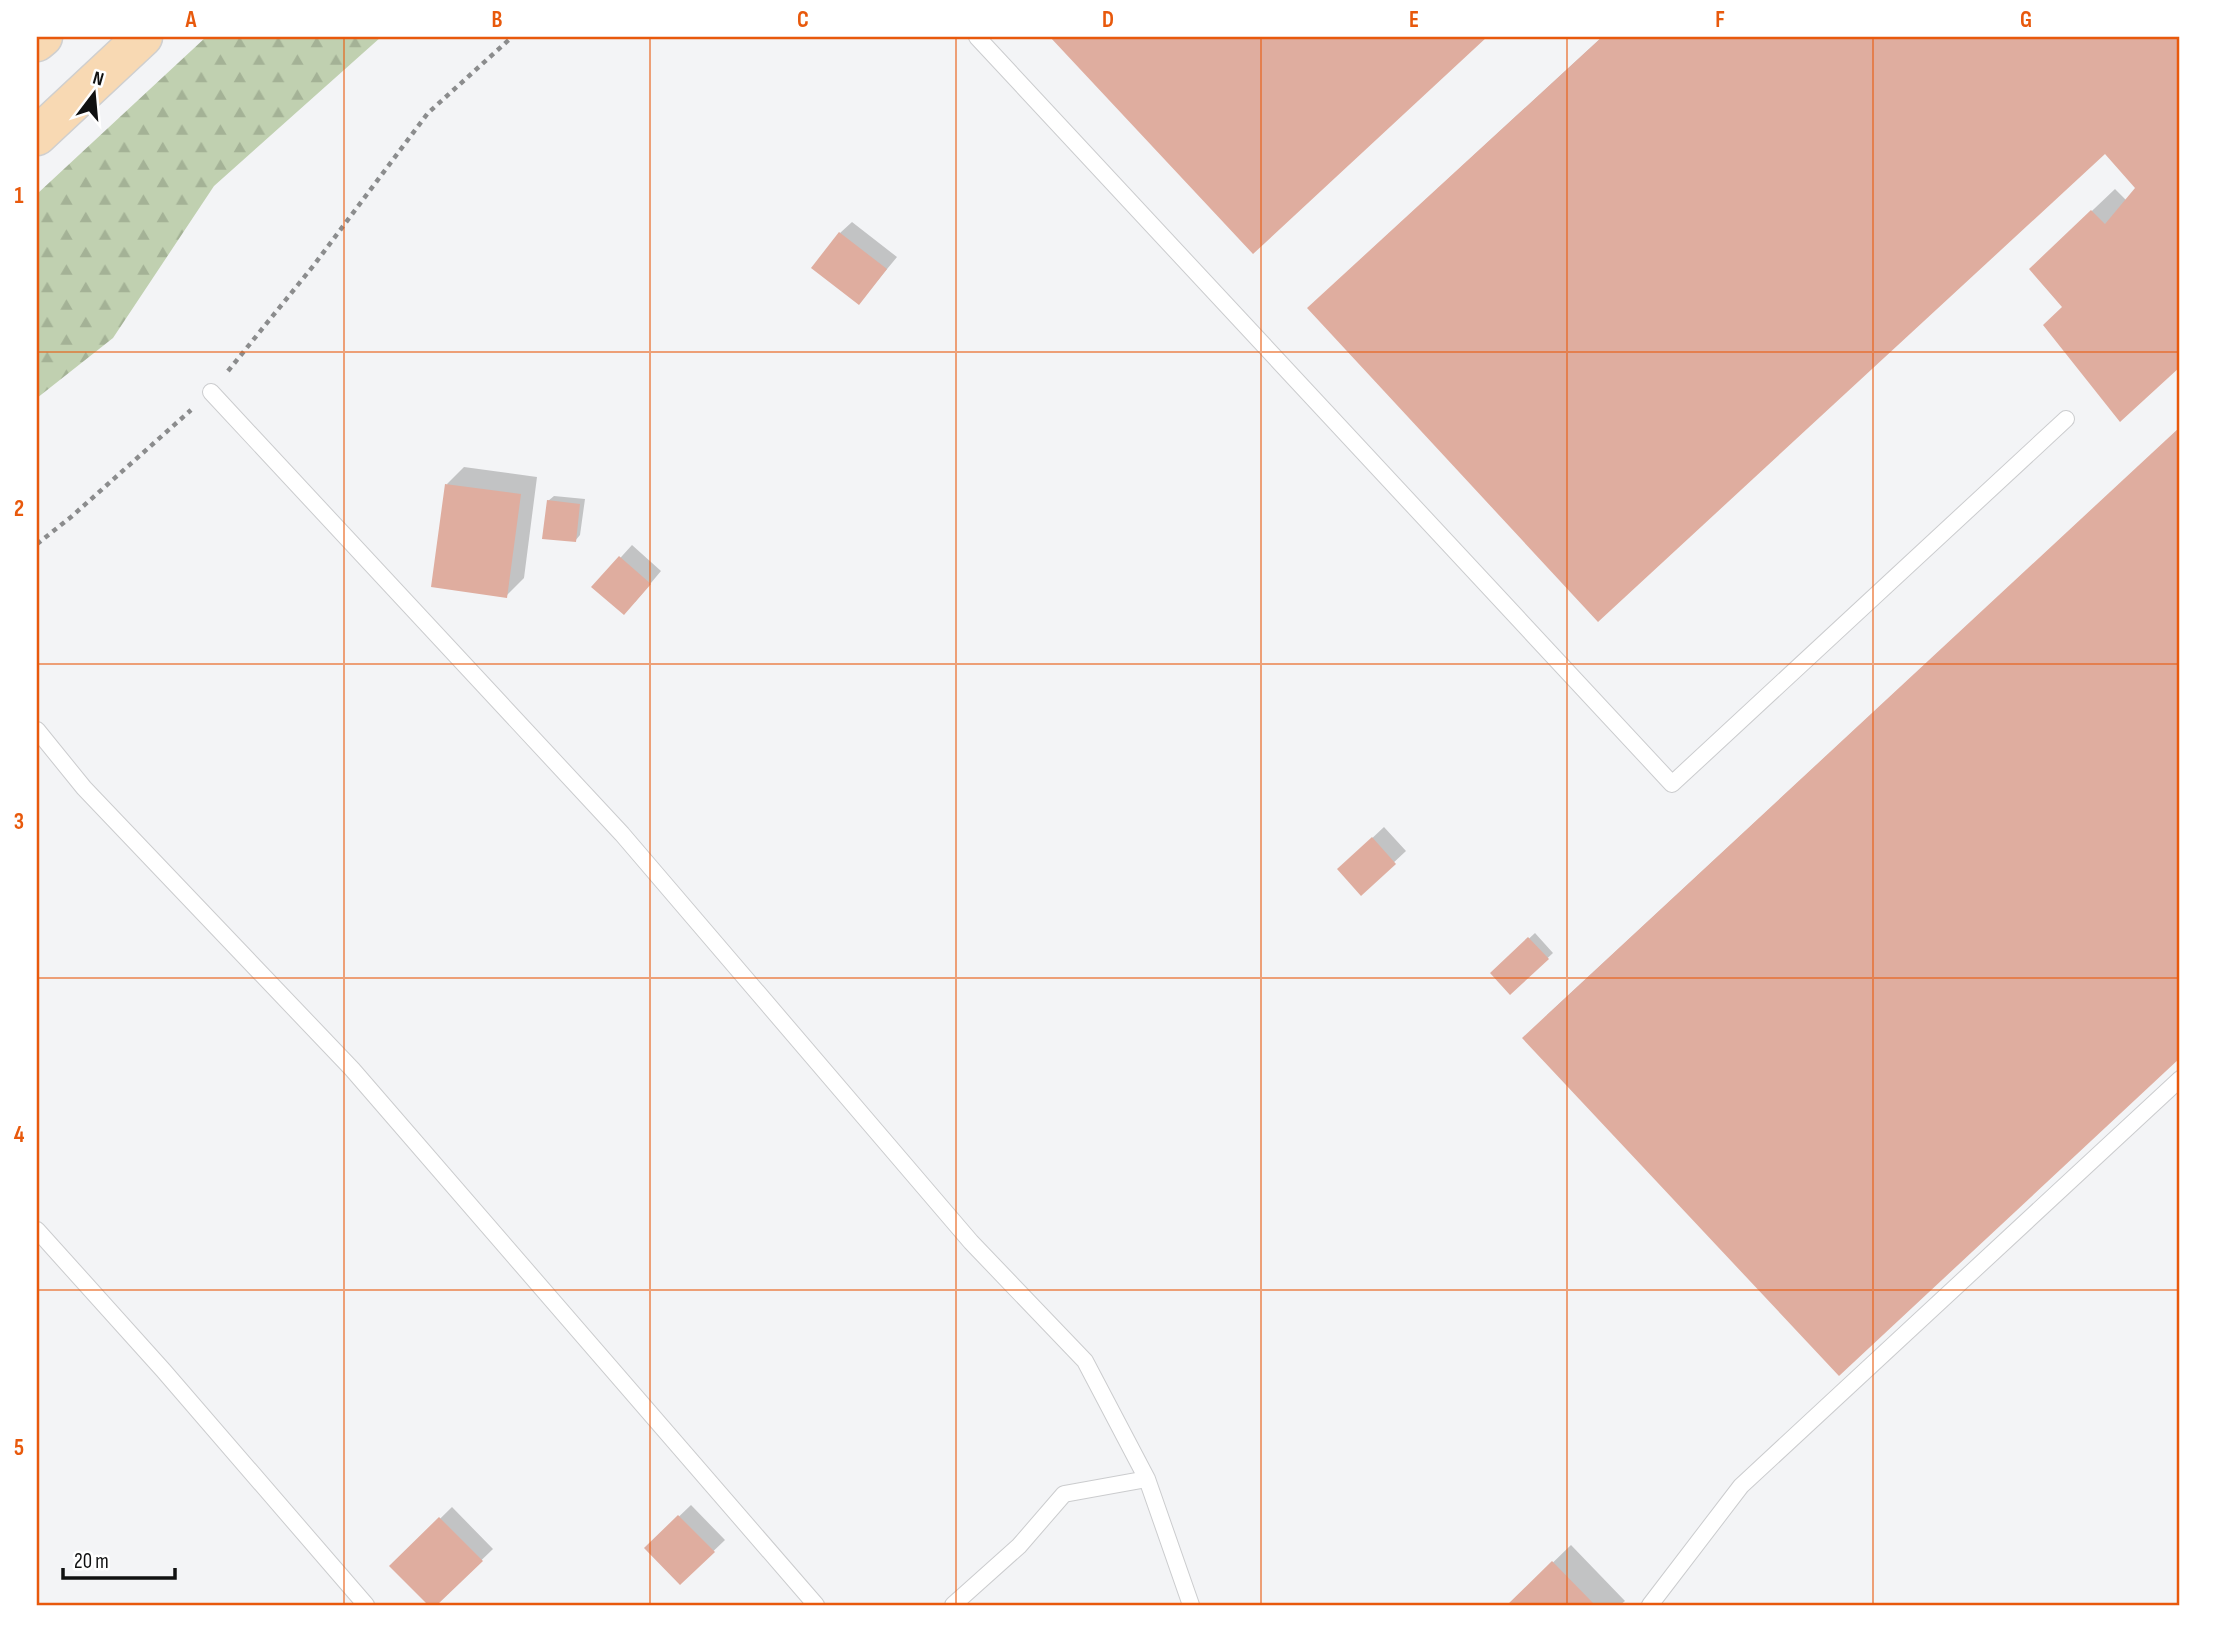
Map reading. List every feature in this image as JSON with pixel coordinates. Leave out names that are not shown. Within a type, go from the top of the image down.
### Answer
[{"type":"main road","points":[[37,42],[43,37]]},
{"type":"main road","points":[[37,136],[143,37]]},
{"type":"lane","points":[[977,37],[1672,785],[2066,419]]},
{"type":"lane","points":[[211,392],[622,834],[971,1242],[1085,1362],[1147,1479],[1191,1605]]},
{"type":"lane","points":[[37,730],[84,788],[352,1069],[816,1605]]},
{"type":"lane","points":[[1650,1605],[1741,1486],[2180,1079]]},
{"type":"lane","points":[[37,1230],[163,1370],[366,1605]]},
{"type":"lane","points":[[953,1605],[1019,1546],[1064,1494],[1147,1479]]},
{"type":"path","points":[[37,544],[211,392],[314,265],[428,113],[512,37]]},
{"type":"green space","points":[[206,37],[381,37],[214,186],[113,338],[37,398],[37,194]]},
{"type":"building","points":[[1050,37],[1487,37],[1253,254]]},
{"type":"building","points":[[1602,37],[2180,37],[2180,367],[2120,422],[2043,325],[2062,307],[2029,269],[2091,210],[2105,224],[2135,188],[2105,154],[1598,622],[1307,308]]},
{"type":"building","points":[[839,232],[887,269],[859,305],[811,268]]},
{"type":"building","points":[[2180,427],[2180,1058],[1839,1376],[1522,1038]]},
{"type":"building","points":[[445,484],[521,494],[507,598],[431,587]]},
{"type":"building","points":[[547,500],[580,504],[576,542],[542,539]]},
{"type":"building","points":[[619,556],[651,584],[624,615],[591,587]]},
{"type":"building","points":[[1372,837],[1396,864],[1361,896],[1337,869]]},
{"type":"building","points":[[1528,937],[1549,959],[1510,995],[1490,973]]},
{"type":"building","points":[[678,1515],[715,1552],[680,1585],[644,1548]]},
{"type":"building","points":[[439,1517],[483,1561],[437,1605],[428,1605],[389,1566]]},
{"type":"building","points":[[1552,1561],[1595,1605],[1507,1605]]}]
